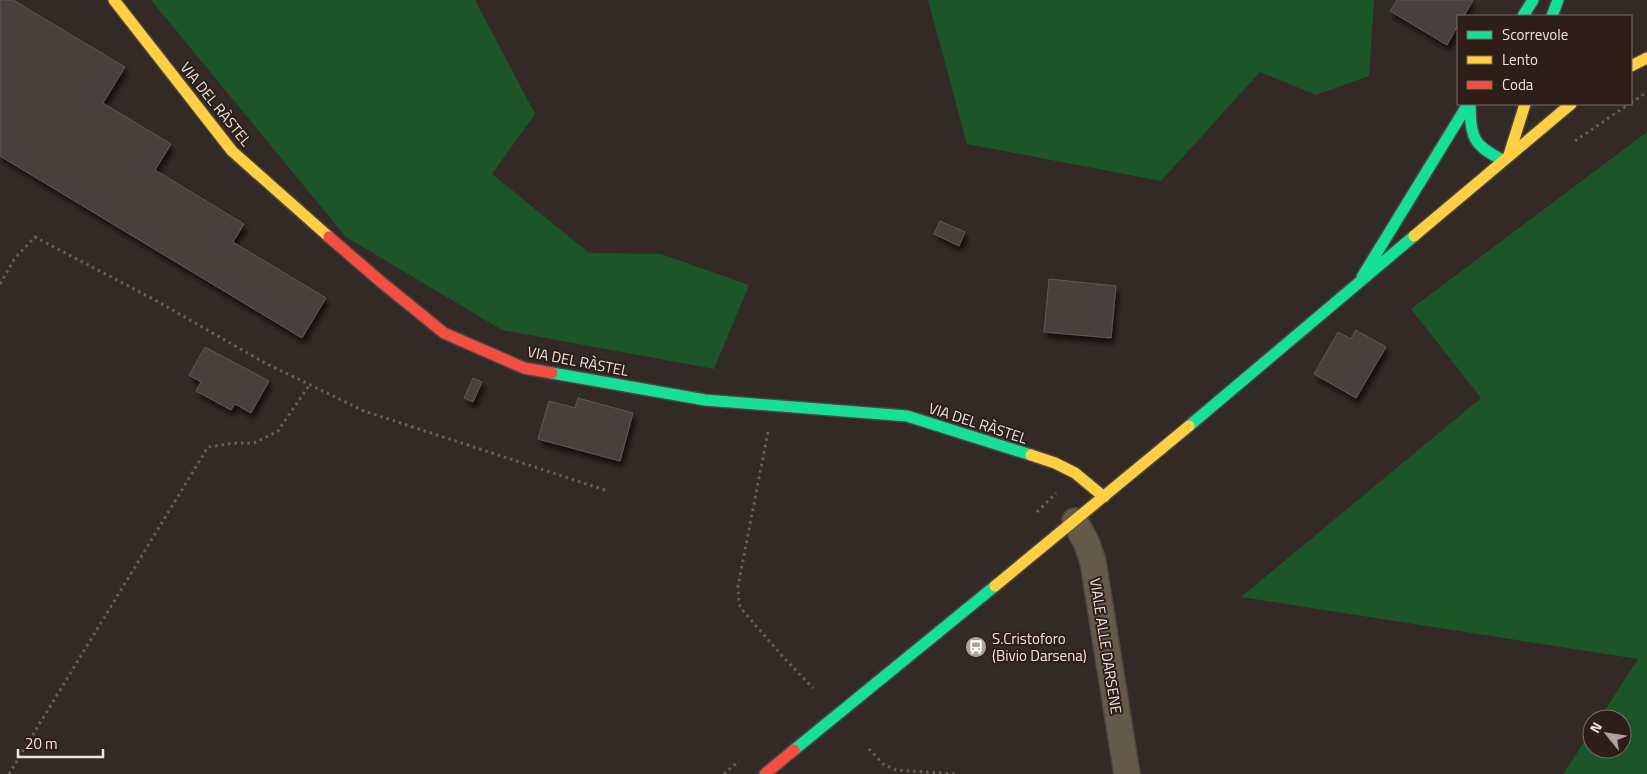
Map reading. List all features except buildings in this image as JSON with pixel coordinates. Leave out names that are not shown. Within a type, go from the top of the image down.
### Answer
[{"type":"main road","name":"VIA DEL RÀSTEL","points":[[114,0],[232,151],[380,281],[444,333],[524,368],[705,400],[907,416],[1055,463],[1075,473],[1104,497]]},
{"type":"main road","points":[[1524,15],[1534,0]]},
{"type":"main road","points":[[1632,54],[1647,56]]},
{"type":"main road","points":[[1632,65],[1647,56]]},
{"type":"main road","points":[[1358,282],[1468,105]]},
{"type":"main road","points":[[1469,105],[1470,130],[1478,145],[1489,154],[1506,158]]},
{"type":"main road","points":[[1506,158],[1525,105]]},
{"type":"main road","points":[[765,774],[1104,497],[1570,105]]},
{"type":"street","name":"VIALE ALLE DARSENE","points":[[1075,521],[1088,544],[1093,562],[1127,774]]},
{"type":"path","points":[[1632,102],[1647,92]]},
{"type":"path","points":[[1570,144],[1627,105]]},
{"type":"path","points":[[0,284],[15,258],[35,237],[155,300],[265,363],[364,411],[608,491]]},
{"type":"path","points":[[9,774],[208,447],[234,443],[254,443],[278,431],[310,384]]},
{"type":"path","points":[[773,406],[738,586],[738,597],[739,604],[744,612],[813,688]]},
{"type":"path","points":[[870,749],[883,764],[896,770],[956,774]]},
{"type":"green space","points":[[151,0],[475,0],[535,114],[492,174],[589,253],[661,254],[749,285],[714,369],[502,330],[346,237]]},
{"type":"green space","points":[[928,0],[1374,0],[1369,76],[1316,95],[1260,72],[1161,181],[967,144]]},
{"type":"green space","points":[[1647,132],[1647,774],[1563,774],[1582,745],[1582,759],[1632,759],[1632,709],[1606,709],[1638,659],[1241,597],[1481,398],[1411,309]]},
{"type":"traffic: fast","points":[[1524,15],[1533,0]]},
{"type":"traffic: fast","points":[[1552,15],[1558,0]]},
{"type":"traffic: fast","points":[[1362,277],[1467,105]]},
{"type":"traffic: fast","points":[[1470,105],[1471,125],[1475,139],[1485,150],[1503,160]]},
{"type":"traffic: fast","points":[[1189,426],[1414,236]]},
{"type":"traffic: fast","points":[[552,373],[705,400],[907,416],[1031,455]]},
{"type":"traffic: fast","points":[[794,750],[995,586]]},
{"type":"traffic: slow","points":[[114,0],[232,151],[329,237]]},
{"type":"traffic: slow","points":[[1632,66],[1647,58]]},
{"type":"traffic: slow","points":[[1509,155],[1525,105]]},
{"type":"traffic: slow","points":[[1414,236],[1570,105]]},
{"type":"traffic: slow","points":[[995,586],[1189,426]]},
{"type":"traffic: slow","points":[[1031,455],[1055,463],[1075,473],[1104,497]]},
{"type":"traffic: jam","points":[[329,237],[444,333],[524,368],[552,373]]},
{"type":"traffic: jam","points":[[765,774],[794,750]]},
{"type":"place","name":"S.Cristoforo (Bivio Darsena)","points":[[976,647]]}]
